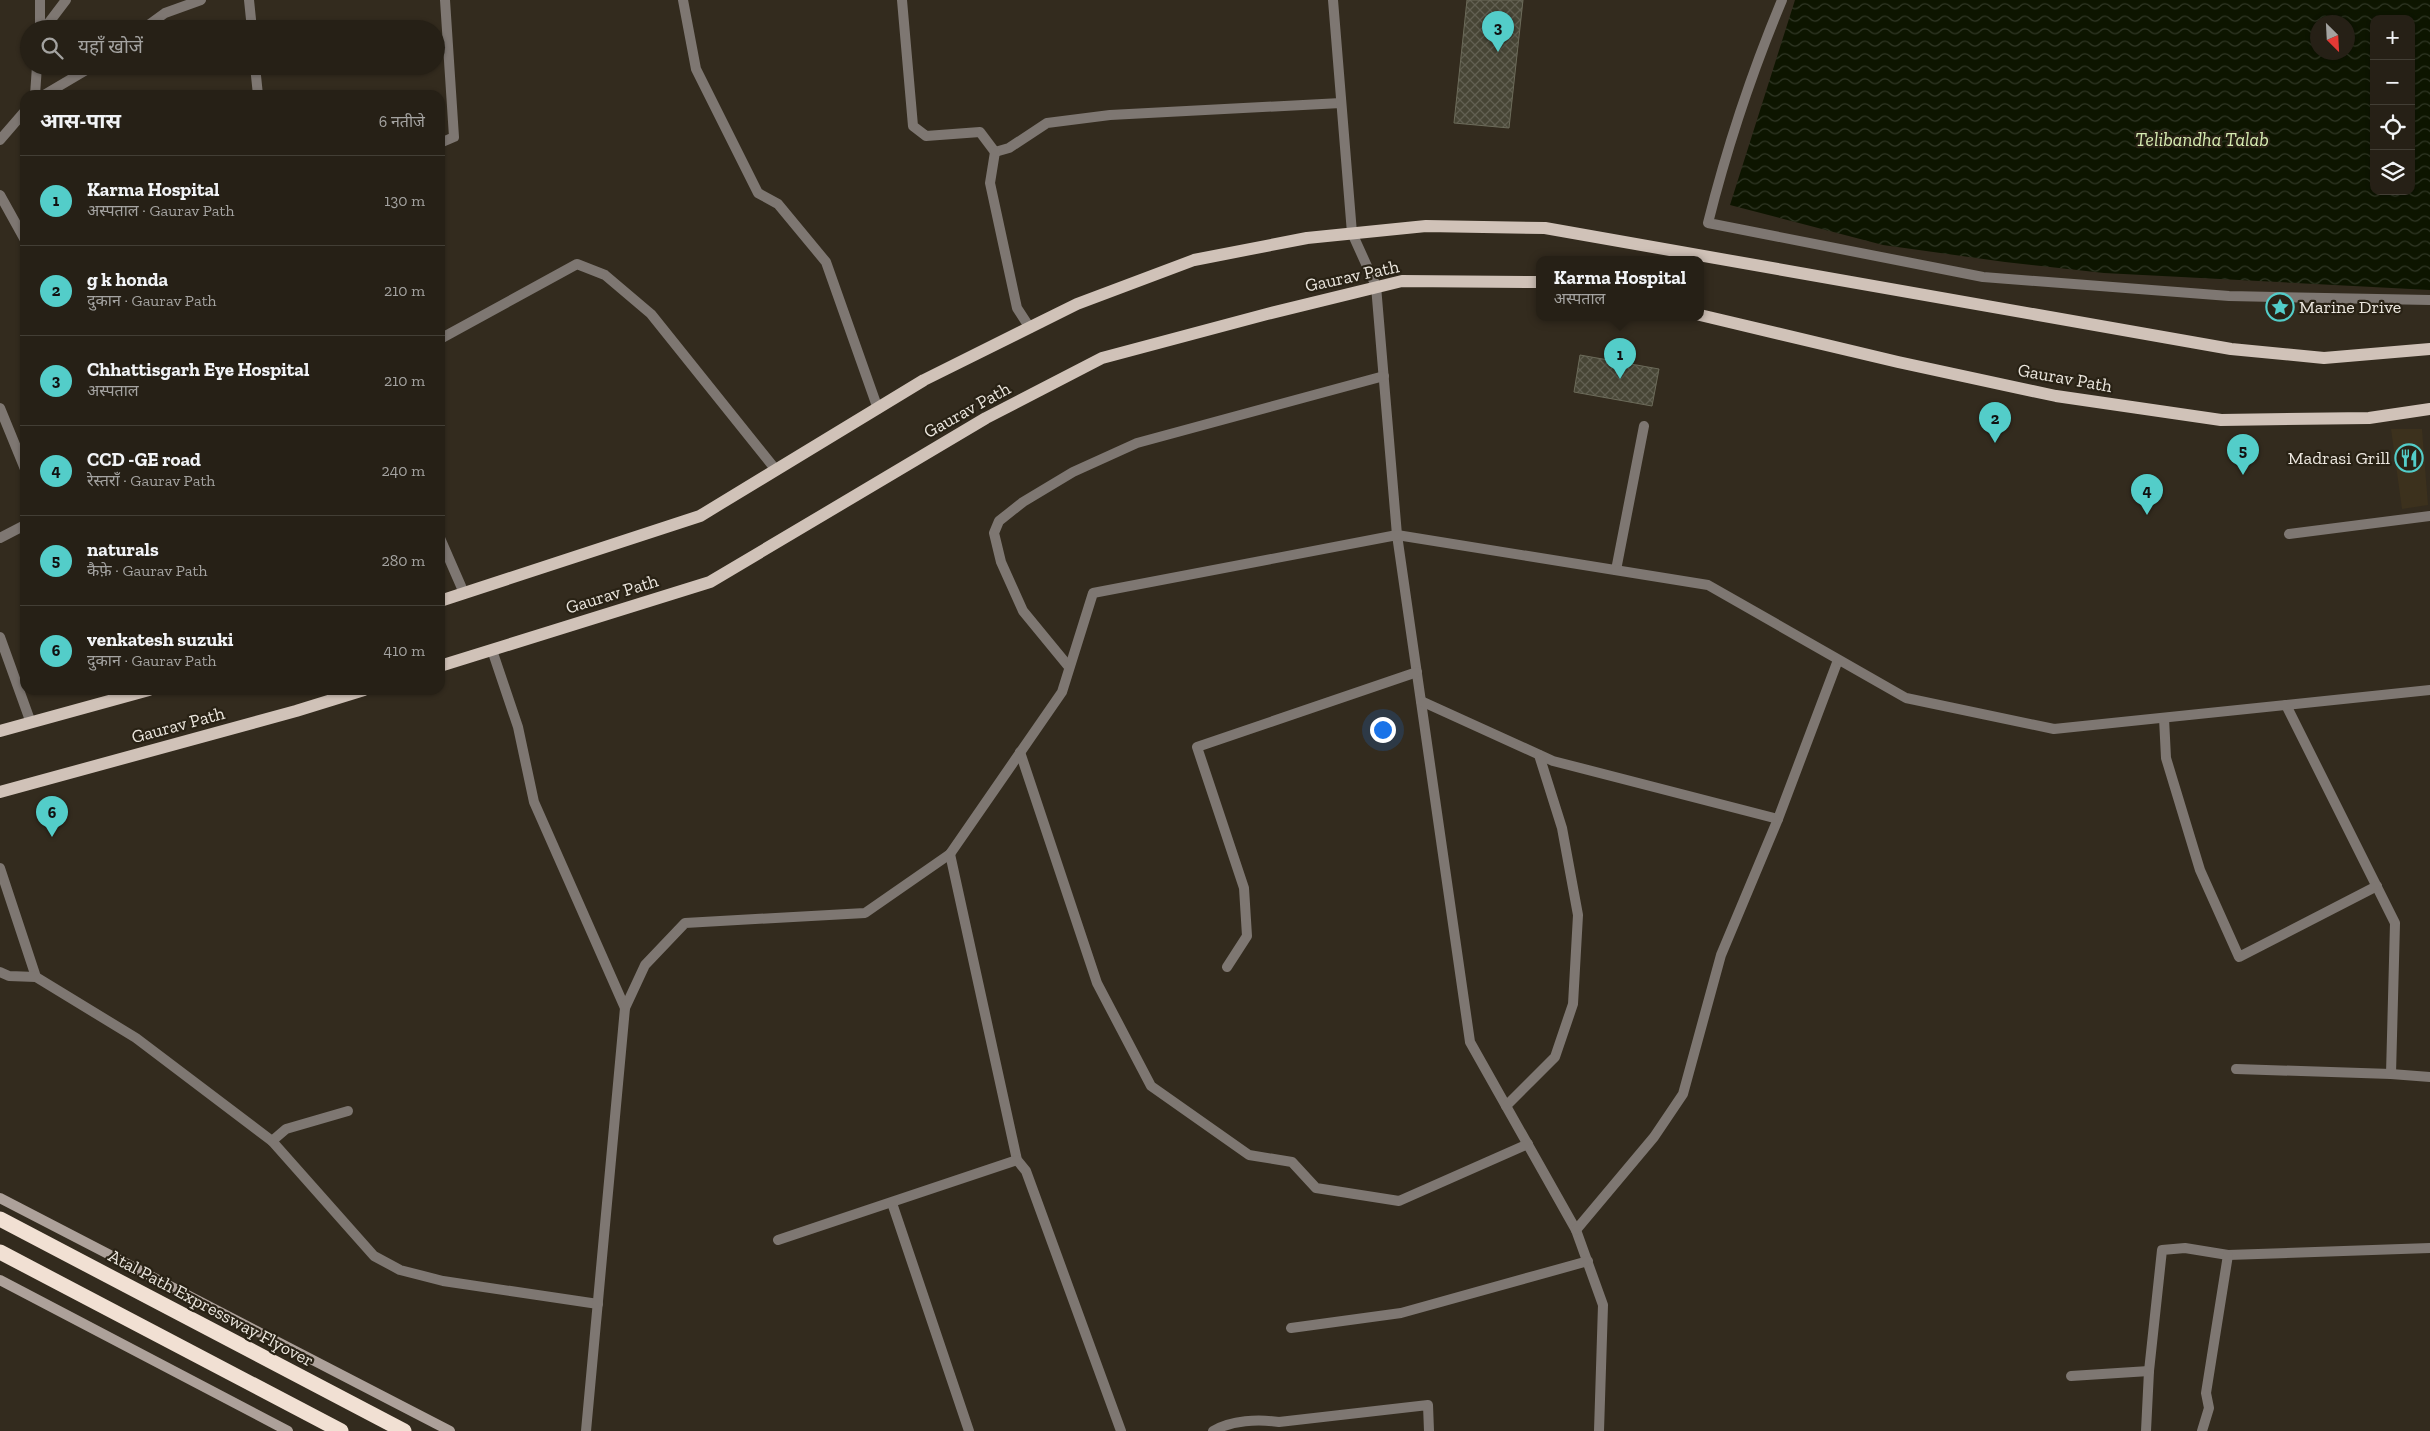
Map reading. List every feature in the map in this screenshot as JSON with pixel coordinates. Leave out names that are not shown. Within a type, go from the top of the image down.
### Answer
[{"type":"highway","name":"Atal Path Expressway Flyover","points":[[0,1219],[404,1431]]},
{"type":"highway","points":[[0,1252],[341,1431]]},
{"type":"main road","points":[[445,599],[700,516],[924,380],[1077,304],[1194,260],[1307,238],[1426,226],[1545,228],[1702,256]]},
{"type":"main road","points":[[1704,256],[2231,350],[2324,358],[2430,349]]},
{"type":"main road","name":"Gaurav Path","points":[[445,664],[710,582],[986,418],[1102,358],[1376,286],[1402,282],[1536,282]]},
{"type":"main road","name":"Gaurav Path","points":[[1704,316],[1898,362],[2056,396],[2221,420],[2369,418],[2430,409]]},
{"type":"main road","points":[[0,731],[119,695]]},
{"type":"main road","name":"Gaurav Path","points":[[0,792],[348,695]]},
{"type":"street","points":[[40,0],[40,20]]},
{"type":"street","points":[[51,20],[66,0]]},
{"type":"street","points":[[155,20],[165,13],[201,0]]},
{"type":"street","points":[[249,0],[251,20]]},
{"type":"street","points":[[445,0],[454,137],[445,141]]},
{"type":"street","points":[[682,0],[696,69],[758,194],[778,204],[826,262],[878,409]]},
{"type":"street","points":[[902,0],[913,126],[926,136],[980,132],[995,152],[990,183],[1017,308],[1030,328]]},
{"type":"street","points":[[1333,0],[1352,233],[1376,286],[1397,535],[1470,1042],[1576,1230],[1603,1305],[1600,1431]]},
{"type":"street","points":[[1782,0],[1760,52],[1719,180],[1708,223],[1983,277],[2229,296],[2430,300]]},
{"type":"street","points":[[35,90],[36,75]]},
{"type":"street","points":[[52,90],[78,75]]},
{"type":"street","points":[[256,75],[257,90]]},
{"type":"street","points":[[995,152],[1009,148],[1047,123],[1110,115],[1341,103]]},
{"type":"street","points":[[0,140],[20,117]]},
{"type":"street","points":[[0,195],[20,231]]},
{"type":"street","points":[[445,336],[577,264],[605,275],[651,314],[776,470]]},
{"type":"street","points":[[1069,667],[1023,611],[1001,562],[994,533],[999,521],[1023,502],[1073,472],[1137,444],[1384,376]]},
{"type":"street","points":[[0,408],[20,456]]},
{"type":"street","points":[[1616,570],[1644,426]]},
{"type":"street","points":[[2289,534],[2430,516]]},
{"type":"street","points":[[0,538],[20,528]]},
{"type":"street","points":[[586,1431],[625,1008],[645,965],[685,923],[865,913],[950,854],[1062,692],[1093,593],[1397,535],[1708,585],[1906,698],[2054,730],[2430,690]]},
{"type":"street","points":[[445,549],[464,593]]},
{"type":"street","points":[[0,637],[20,692]]},
{"type":"street","points":[[492,650],[518,727],[534,802],[625,1008]]},
{"type":"street","points":[[1576,1230],[1654,1137],[1683,1094],[1721,955],[1778,819],[1817,710],[1838,660]]},
{"type":"street","points":[[1227,967],[1247,936],[1244,888],[1197,747],[1416,672]]},
{"type":"street","points":[[21,695],[31,723]]},
{"type":"street","points":[[1421,701],[1553,761],[1778,819]]},
{"type":"street","points":[[2286,705],[2395,923],[2391,1074]]},
{"type":"street","points":[[2164,718],[2166,758],[2200,870],[2239,957],[2377,886]]},
{"type":"street","points":[[1020,752],[1097,983],[1151,1086],[1249,1155],[1292,1162],[1316,1188],[1399,1201],[1528,1144]]},
{"type":"street","points":[[1506,1106],[1555,1057],[1573,1004],[1578,914],[1562,828],[1539,755]]},
{"type":"street","points":[[950,854],[1017,1160],[1026,1171],[1121,1431]]},
{"type":"street","points":[[0,868],[36,977]]},
{"type":"street","points":[[0,972],[9,976],[36,977],[136,1038],[272,1141],[374,1256],[400,1270],[443,1281],[598,1304]]},
{"type":"street","points":[[2236,1070],[2391,1074],[2430,1077]]},
{"type":"street","points":[[272,1141],[286,1129],[348,1111]]},
{"type":"street","points":[[778,1240],[892,1204],[1017,1160]]},
{"type":"street","points":[[0,1198],[450,1431]]},
{"type":"street","points":[[892,1204],[969,1431]]},
{"type":"street","points":[[2146,1431],[2149,1371],[2162,1250],[2185,1248],[2228,1255],[2430,1248]]},
{"type":"street","points":[[2202,1431],[2209,1408],[2206,1393],[2228,1255]]},
{"type":"street","points":[[1291,1328],[1401,1313],[1588,1261]]},
{"type":"street","points":[[0,1280],[288,1431]]},
{"type":"street","points":[[2071,1376],[2149,1371]]},
{"type":"street","points":[[1213,1431],[1219,1427],[1260,1419],[1279,1422],[1428,1405],[1429,1431]]},
{"type":"shaded area","points":[[2391,429],[2422,429],[2428,505],[2402,509]]},
{"type":"water","name":"Telibandha Talab","points":[[1795,0],[2430,0],[2430,290],[2104,273],[2005,262],[1883,245],[1730,205]]},
{"type":"building","points":[[1467,0],[1523,0],[1509,128],[1454,123]]},
{"type":"building","points":[[1580,355],[1659,369],[1652,406],[1574,392]]},
{"type":"place","name":"Chhattisgarh Eye Hospital","points":[[1498,52]]},
{"type":"place","name":"Marine Drive","points":[[2280,307]]},
{"type":"place","name":"Karma Hospital","points":[[1620,379]]},
{"type":"place","name":"g k honda","points":[[1995,443]]},
{"type":"place","name":"Madrasi Grill","points":[[2409,458]]},
{"type":"place","name":"naturals","points":[[2243,475]]},
{"type":"place","name":"CCD -GE road","points":[[2147,515]]},
{"type":"place","name":"venkatesh suzuki","points":[[52,837]]}]
